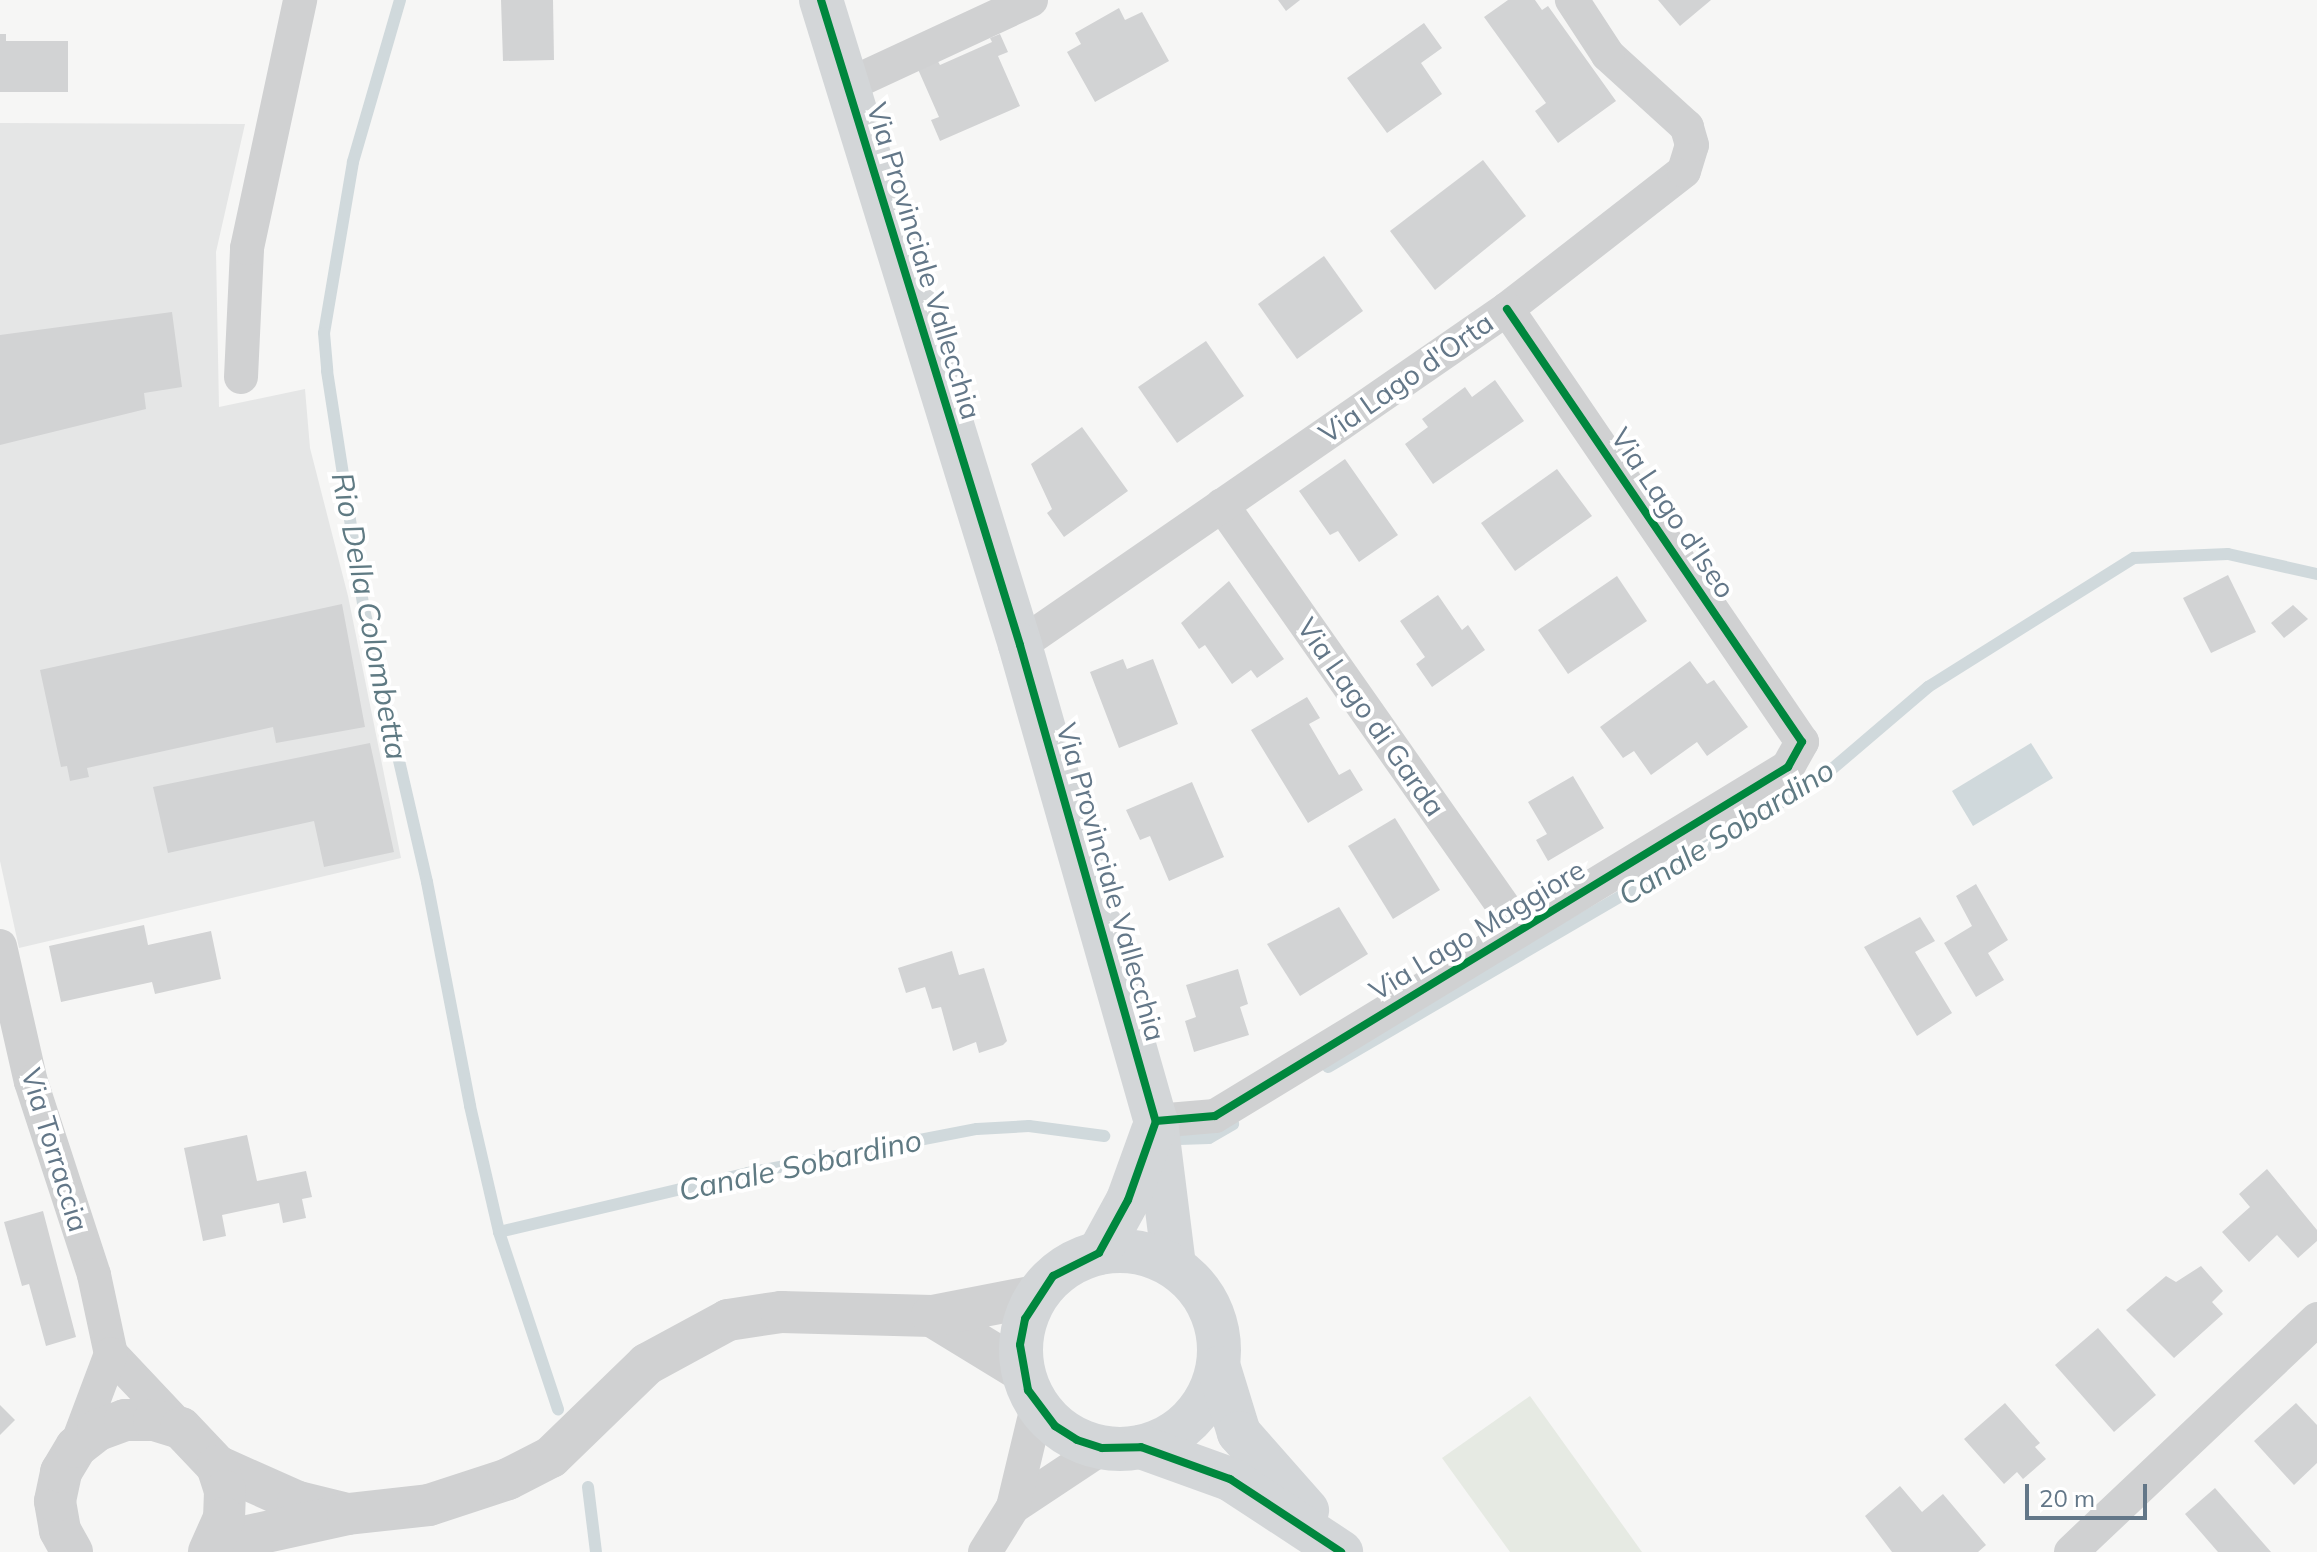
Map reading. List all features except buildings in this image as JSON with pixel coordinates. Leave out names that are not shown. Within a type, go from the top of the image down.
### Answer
[{"type":"main road","name":"Via Provinciale Vallecchia","points":[[821,0],[1020,645],[1156,1121],[1174,1266]]},
{"type":"main road","points":[[1099,1253],[1128,1200],[1156,1121]]},
{"type":"main road","points":[[1122,1448],[1169,1437],[1192,1420],[1209,1396],[1219,1368],[1220,1339],[1212,1310],[1196,1285],[1174,1266],[1125,1250],[1099,1253],[1074,1261],[1036,1296],[1020,1345],[1030,1389],[1055,1426],[1122,1448],[1230,1479],[1341,1552]]},
{"type":"main road","points":[[1219,1368],[1239,1433],[1341,1552]]},
{"type":"street","points":[[241,377],[247,248],[300,0]]},
{"type":"street","points":[[846,86],[1031,0]]},
{"type":"street","name":"Via Lago d'Orta","points":[[1020,645],[1507,309],[1684,171],[1692,145],[1687,127],[1608,55],[1572,0]]},
{"type":"street","name":"Via Lago d'Iseo","points":[[1507,309],[1802,742]]},
{"type":"street","name":"Via Lago di Garda","points":[[1222,505],[1520,930]]},
{"type":"street","name":"Via Lago Maggiore","points":[[1156,1121],[1215,1116],[1788,767],[1802,742]]},
{"type":"street","name":"Via Torraccia","points":[[0,946],[31,1082],[94,1275],[111,1354]]},
{"type":"street","points":[[212,1548],[348,1514],[429,1505],[508,1479],[551,1457],[647,1364],[728,1320],[781,1312],[932,1316],[1036,1296]]},
{"type":"street","points":[[932,1316],[1030,1389],[1013,1507],[985,1552]]},
{"type":"street","points":[[2071,1552],[2316,1321]]},
{"type":"street","points":[[35,1552],[55,1501],[61,1472],[76,1447],[111,1354],[217,1466],[298,1502],[348,1514]]},
{"type":"street","points":[[76,1447],[98,1430],[125,1420],[154,1420],[181,1428]]},
{"type":"street","points":[[1013,1507],[1122,1448]]},
{"type":"street","points":[[212,1548],[224,1518],[225,1491],[217,1466]]},
{"type":"street","points":[[55,1501],[60,1530],[72,1552]]},
{"type":"shaded area","points":[[0,123],[245,124],[216,252],[219,407],[305,389],[310,448],[348,596],[401,858],[19,948],[0,861]]},
{"type":"shaded area","points":[[2031,743],[2053,778],[1973,826],[1952,791]]},
{"type":"shaded area","points":[[1530,1396],[1642,1552],[1510,1552],[1442,1458]]},
{"type":"waterway","name":"Rio Della Colombetta","points":[[400,0],[353,162],[324,333],[327,371],[364,609],[427,882],[470,1106],[499,1232],[558,1409]]},
{"type":"waterway","name":"Canale Sobardino","points":[[1328,1067],[1818,781],[1928,687],[2134,558],[2228,554],[2317,574]]},
{"type":"waterway","name":"Canale Sobardino","points":[[1179,1139],[1209,1138],[1233,1124]]},
{"type":"waterway","name":"Canale Sobardino","points":[[499,1232],[748,1173],[977,1129],[1029,1126],[1104,1136]]},
{"type":"waterway","points":[[588,1487],[596,1552]]},
{"type":"cycle path","points":[[821,0],[1020,645],[1156,1121],[1128,1200],[1099,1253],[1053,1276],[1025,1319],[1020,1345],[1028,1390],[1055,1426],[1077,1440],[1102,1448],[1141,1447],[1230,1479],[1341,1552]]},
{"type":"cycle path","points":[[1156,1121],[1215,1116],[1788,767],[1802,742],[1507,309]]}]
